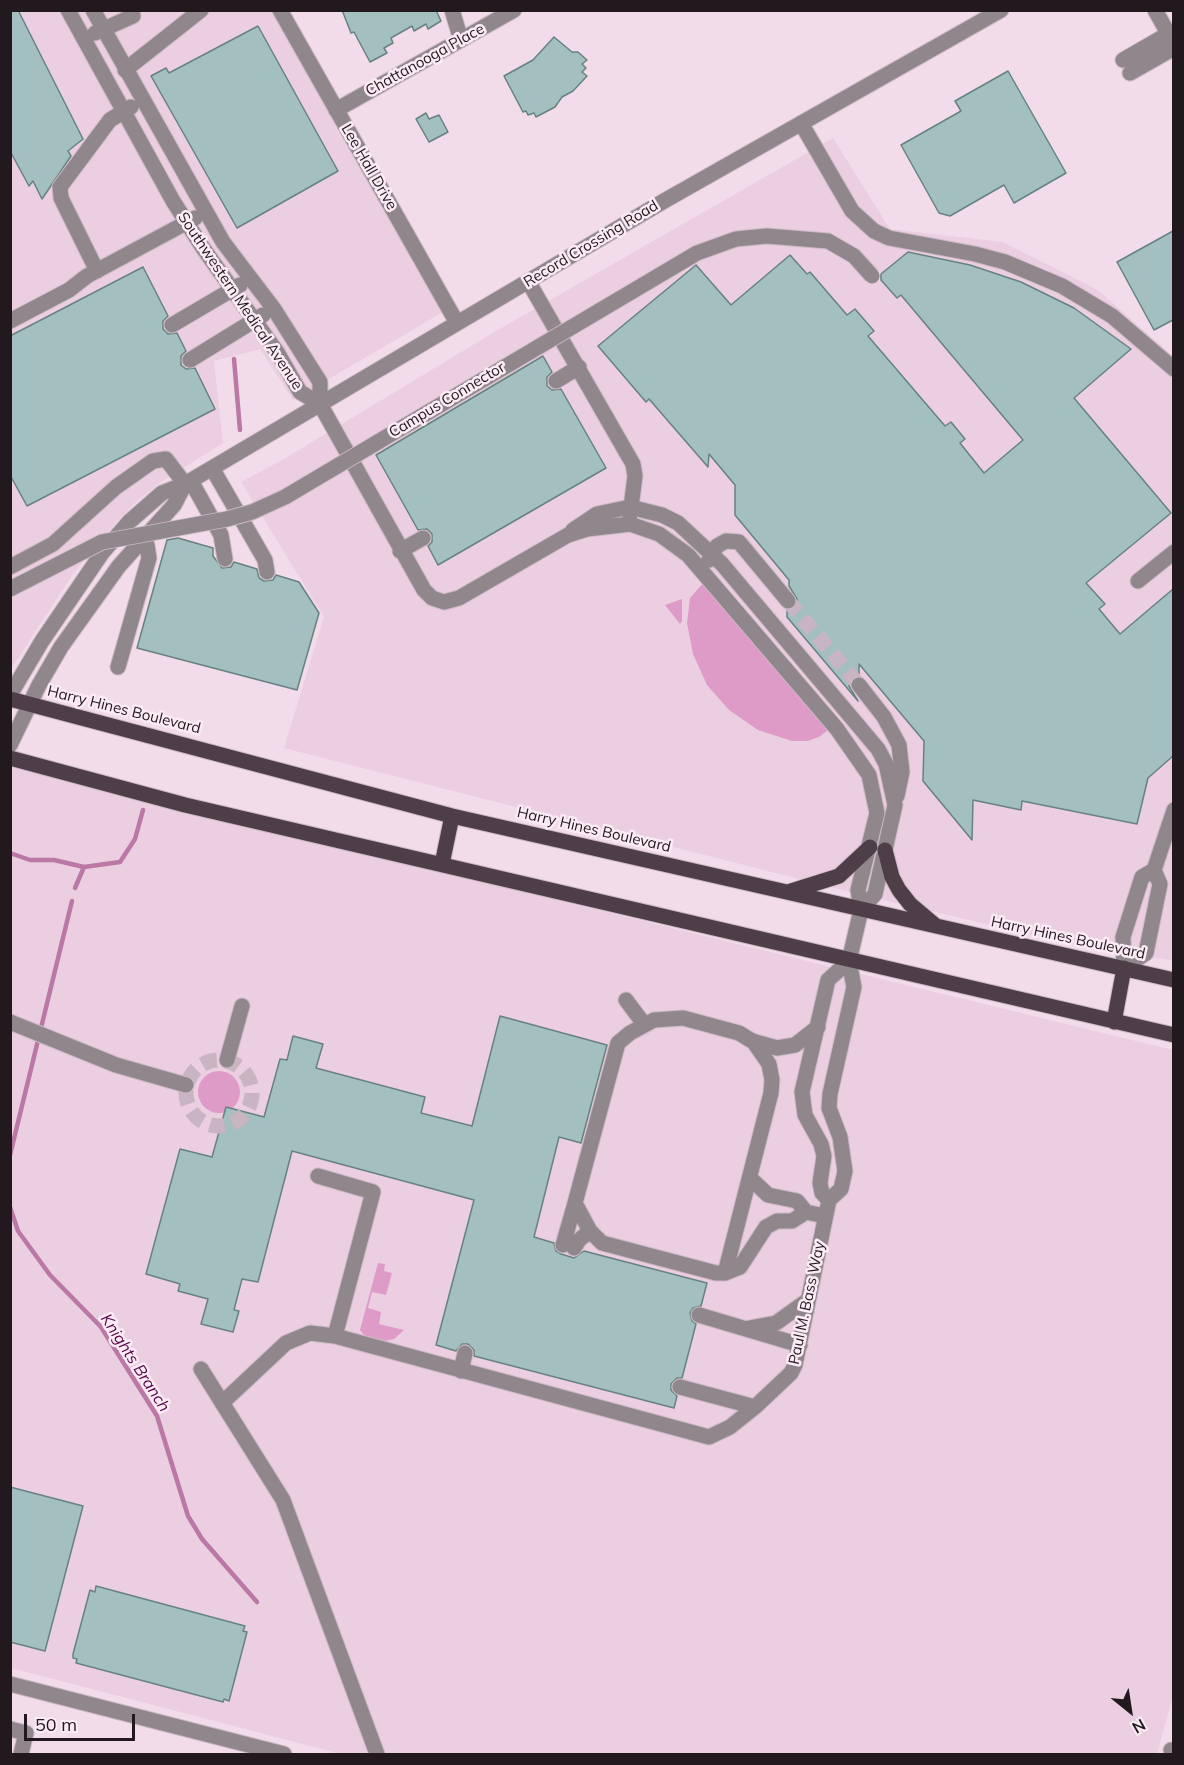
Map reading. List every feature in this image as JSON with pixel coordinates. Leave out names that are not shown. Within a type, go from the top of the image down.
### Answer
[{"type":"main road","name":"Harry Hines Boulevard","points":[[10,697],[29,704],[452,816],[1173,980]]},
{"type":"main road","points":[[10,758],[184,805],[1173,1035]]},
{"type":"main road","points":[[442,864],[452,816]]},
{"type":"main road","points":[[785,893],[839,876],[870,846]]},
{"type":"main road","points":[[885,850],[892,877],[899,890],[910,904],[939,928]]},
{"type":"main road","points":[[1114,1022],[1124,968]]},
{"type":"street","name":"Southwestern Medical Avenue","points":[[68,10],[186,222],[231,290],[255,321],[300,392],[320,404]]},
{"type":"street","name":"Southwestern Medical Avenue","points":[[93,10],[206,212],[250,279],[274,309],[320,382],[320,404]]},
{"type":"street","points":[[84,38],[133,16],[131,10]]},
{"type":"street","points":[[125,70],[201,10]]},
{"type":"street","name":"Lee Hall Drive","points":[[279,10],[457,323]]},
{"type":"street","points":[[452,10],[461,40]]},
{"type":"street","name":"Chattanooga Place","points":[[336,110],[461,40],[489,16],[514,10]]},
{"type":"street","name":"Record Crossing Road","points":[[10,697],[42,641],[102,553],[129,522],[162,493],[188,482],[528,281],[1001,10]]},
{"type":"street","points":[[1127,67],[1172,42],[1155,10]]},
{"type":"street","points":[[97,271],[61,198],[60,188],[110,120],[142,101]]},
{"type":"street","points":[[801,123],[861,221],[890,238],[959,256],[1005,262],[1062,286],[1112,316],[1173,369]]},
{"type":"street","points":[[10,321],[206,212]]},
{"type":"street","name":"Campus Connector","points":[[10,589],[102,542],[227,519],[252,512],[285,497],[697,253],[736,240],[768,236],[828,241],[854,256],[872,276]]},
{"type":"street","points":[[172,324],[250,279]]},
{"type":"street","points":[[528,281],[633,464],[635,476],[630,524]]},
{"type":"street","points":[[190,360],[274,309]]},
{"type":"street","points":[[556,381],[579,367]]},
{"type":"street","points":[[320,404],[400,551],[424,590],[432,598],[444,602],[459,598],[568,535],[584,520],[597,514],[630,507],[662,515],[678,524],[712,553],[878,749],[889,771],[895,805]]},
{"type":"street","points":[[10,567],[53,544],[116,487],[153,461],[166,459],[188,482],[221,536],[225,559]]},
{"type":"street","points":[[212,468],[265,560],[267,572]]},
{"type":"street","name":"Record Crossing Road","points":[[10,745],[56,655],[84,613],[141,539],[174,505],[188,482]]},
{"type":"street","points":[[568,535],[608,525],[630,524],[673,542],[703,573],[837,729],[865,767],[873,786],[878,813],[858,890],[861,910],[849,961]]},
{"type":"street","points":[[400,551],[423,538]]},
{"type":"street","points":[[117,667],[149,558],[147,545],[141,539]]},
{"type":"street","points":[[703,573],[712,553],[726,541],[739,542],[788,601]]},
{"type":"street","points":[[1138,581],[1173,552]]},
{"type":"street","points":[[859,685],[884,717],[899,745],[902,772],[875,894],[861,910]]},
{"type":"street","points":[[1154,870],[1142,877],[1126,927],[1121,944],[1124,968],[1146,953],[1160,884],[1154,870],[1173,810]]},
{"type":"street","name":"Paul M. Bass Way","points":[[829,1200],[822,1193],[820,1183],[824,1156],[821,1144],[805,1115],[802,1104],[828,980],[849,961]]},
{"type":"street","name":"Paul M. Bass Way","points":[[461,1371],[709,1437],[730,1427],[755,1407],[790,1373],[800,1344],[829,1200],[841,1189],[845,1171],[840,1137],[829,1108],[854,987],[849,961]]},
{"type":"street","points":[[626,1000],[644,1024]]},
{"type":"street","points":[[227,1060],[242,1006]]},
{"type":"street","points":[[590,1231],[569,1247],[575,1203],[618,1043],[644,1024],[668,1017],[683,1018],[739,1033],[752,1041],[777,1048],[806,1039],[818,1027]]},
{"type":"street","points":[[10,1022],[116,1065],[186,1084]]},
{"type":"street","points":[[725,1273],[750,1178],[772,1080],[766,1058],[752,1041]]},
{"type":"street","points":[[318,1176],[373,1191],[335,1336]]},
{"type":"street","points":[[750,1178],[768,1195],[797,1202],[806,1212],[825,1216]]},
{"type":"street","points":[[575,1203],[590,1231],[602,1243],[716,1273],[725,1273],[740,1267],[766,1227],[777,1221],[792,1221],[806,1212]]},
{"type":"street","points":[[749,1328],[776,1323],[808,1300]]},
{"type":"street","points":[[699,1315],[749,1328],[761,1335],[800,1344]]},
{"type":"street","points":[[222,1403],[286,1343],[310,1333],[335,1336],[461,1371],[465,1353]]},
{"type":"street","points":[[201,1369],[283,1500],[377,1755]]},
{"type":"street","points":[[680,1387],[755,1407]]},
{"type":"street","points":[[10,1684],[284,1755]]},
{"type":"street","points":[[10,1729],[26,1733],[21,1755]]},
{"type":"shaded area","points":[[11,11],[273,11],[443,312],[293,400],[260,349],[214,361],[223,443],[161,482],[135,503],[111,528],[73,574],[11,669]]},
{"type":"shaded area","points":[[833,138],[890,229],[1003,242],[1098,290],[1173,356],[1173,960],[1101,951],[850,892],[284,748],[324,617],[241,482],[284,459],[496,331]]},
{"type":"shaded area","points":[[704,582],[828,730],[819,737],[807,741],[792,741],[758,730],[729,710],[707,685],[693,654],[687,623],[690,598]]},
{"type":"shaded area","points":[[682,599],[682,621],[680,624],[665,605]]},
{"type":"shaded area","points":[[10,767],[1173,1050],[1174,1692],[1157,1754],[341,1754],[11,1668]]},
{"type":"shaded area","points":[[219,1071],[234,1077],[240,1092],[234,1107],[219,1113],[204,1107],[198,1092],[204,1077]]},
{"type":"shaded area","points":[[378,1263],[385,1264],[384,1271],[392,1273],[386,1295],[372,1292],[368,1308],[381,1312],[379,1324],[404,1330],[394,1339],[385,1341],[365,1336],[360,1330]]},
{"type":"building","points":[[10,10],[18,10],[83,139],[68,151],[71,156],[42,199],[33,181],[29,186],[10,151]]},
{"type":"building","points":[[342,10],[436,10],[441,21],[428,29],[426,24],[414,31],[412,26],[391,38],[393,43],[384,48],[387,53],[370,62],[354,32],[351,33]]},
{"type":"building","points":[[258,26],[338,171],[237,228],[151,76],[166,68],[169,73]]},
{"type":"building","points":[[554,37],[572,52],[578,52],[587,60],[582,64],[586,68],[582,72],[587,76],[573,91],[562,97],[555,107],[536,117],[534,113],[528,115],[526,111],[523,112],[504,76],[533,60]]},
{"type":"building","points":[[1008,71],[1066,173],[1014,203],[1004,185],[950,216],[939,213],[901,145],[961,111],[955,101]]},
{"type":"building","points":[[426,113],[429,119],[439,115],[448,132],[429,142],[416,119]]},
{"type":"building","points":[[1173,231],[1173,320],[1154,330],[1117,262]]},
{"type":"building","points":[[908,252],[970,265],[1021,282],[1074,308],[1131,349],[1074,398],[1171,513],[1086,583],[1105,604],[1099,609],[1120,634],[1173,589],[1173,756],[1148,778],[1137,824],[1022,801],[1021,810],[973,800],[972,840],[923,781],[924,741],[859,664],[859,675],[853,678],[849,686],[858,701],[787,617],[787,610],[795,608],[797,599],[789,586],[789,580],[735,515],[735,485],[709,454],[708,467],[649,399],[646,402],[598,346],[696,265],[731,305],[790,255],[807,274],[810,272],[847,315],[855,309],[874,331],[868,336],[945,426],[951,422],[965,439],[960,443],[984,473],[1023,440],[901,295],[897,298],[881,280],[881,274]]},
{"type":"building","points":[[143,267],[168,316],[163,321],[163,329],[168,334],[177,333],[186,351],[181,356],[181,365],[186,369],[195,368],[215,409],[27,506],[10,475],[10,336]]},
{"type":"building","points":[[543,356],[552,372],[547,377],[547,386],[552,390],[561,389],[606,468],[438,565],[428,546],[432,542],[432,534],[427,529],[418,530],[376,455]]},
{"type":"building","points":[[178,538],[213,548],[213,556],[222,568],[231,567],[234,562],[257,569],[259,578],[264,581],[273,580],[276,575],[299,582],[319,613],[297,690],[137,648],[167,540]]},
{"type":"building","points":[[500,1016],[607,1045],[581,1143],[559,1137],[534,1237],[554,1243],[556,1251],[574,1258],[584,1251],[707,1283],[701,1306],[693,1308],[690,1313],[692,1321],[696,1324],[682,1378],[677,1378],[671,1384],[671,1390],[677,1396],[674,1408],[474,1356],[474,1350],[468,1344],[462,1344],[456,1351],[436,1345],[474,1200],[292,1151],[258,1282],[242,1279],[234,1310],[239,1311],[233,1332],[201,1324],[208,1299],[178,1291],[180,1284],[146,1274],[180,1149],[212,1157],[226,1107],[264,1117],[280,1059],[287,1060],[293,1036],[323,1044],[316,1068],[425,1097],[421,1113],[472,1126]]},
{"type":"building","points":[[10,1487],[83,1506],[45,1651],[10,1642]]},
{"type":"building","points":[[96,1586],[245,1626],[243,1631],[247,1632],[229,1701],[224,1699],[223,1702],[76,1663],[77,1659],[73,1658],[73,1654],[90,1590],[95,1592]]},
{"type":"waterway","name":"Knights Branch","points":[[234,359],[240,430]]},
{"type":"waterway","name":"Knights Branch","points":[[75,888],[84,867],[120,862],[135,839],[143,810]]},
{"type":"waterway","points":[[10,853],[30,860],[54,860],[84,867]]},
{"type":"waterway","name":"Knights Branch","points":[[10,1155],[72,901]]},
{"type":"waterway","name":"Knights Branch","points":[[10,1207],[18,1231],[50,1275],[101,1327],[157,1416],[188,1516],[202,1539],[257,1602]]},
{"type":"tunnel","points":[[788,601],[859,685]]},
{"type":"tunnel","points":[[212,1060],[226,1060],[238,1065],[247,1074],[252,1093],[250,1106],[243,1117],[226,1126],[212,1126],[200,1121],[191,1112],[186,1100],[186,1086],[191,1074],[200,1065],[212,1060]]}]
